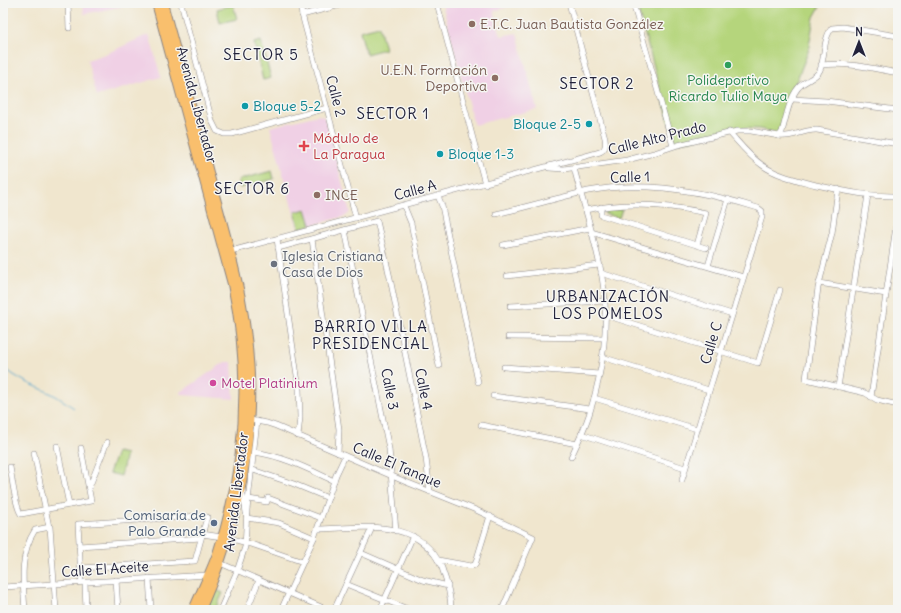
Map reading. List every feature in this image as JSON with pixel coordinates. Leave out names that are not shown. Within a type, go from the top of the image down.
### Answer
[{"type":"main road","name":"Avenida Libertador","points":[[156,3],[227,252],[241,294],[246,325],[254,420],[246,455],[241,488],[225,538],[193,610]]},
{"type":"main road","name":"Avenida Libertador","points":[[163,3],[227,252],[239,326],[243,368],[244,406],[237,474],[220,563],[201,610]]},
{"type":"street","points":[[68,3],[69,28]]},
{"type":"street","points":[[181,3],[212,121],[215,129],[219,132],[224,134],[232,134],[327,108]]},
{"type":"street","name":"Calle 2","points":[[299,3],[358,218],[362,225]]},
{"type":"street","points":[[302,15],[348,3]]},
{"type":"street","points":[[437,3],[485,184]]},
{"type":"street","name":"Calle A","points":[[227,252],[404,206],[600,152],[605,148],[605,138],[569,3]]},
{"type":"street","points":[[633,3],[673,146]]},
{"type":"street","points":[[778,136],[782,132],[792,99],[798,88],[815,76],[820,70],[828,34],[832,28],[839,26],[898,36]]},
{"type":"street","points":[[821,65],[848,64],[898,73]]},
{"type":"street","points":[[792,99],[826,101],[898,110]]},
{"type":"street","points":[[778,136],[791,136],[806,130],[817,130],[898,144]]},
{"type":"street","name":"Calle Alto Prado","points":[[544,168],[574,168],[627,160],[673,146],[730,132],[751,131],[778,136]]},
{"type":"street","points":[[730,132],[753,158],[763,166],[773,171],[802,181],[838,190],[868,195],[898,196]]},
{"type":"street","points":[[571,458],[594,398],[602,357],[605,315],[605,301],[601,273],[574,168]]},
{"type":"street","name":"Calle 1","points":[[496,214],[580,193],[616,188],[684,190],[728,199],[758,208],[762,213]]},
{"type":"street","points":[[838,190],[832,234],[819,283],[806,379],[864,393],[870,397],[898,405]]},
{"type":"street","points":[[838,387],[868,195]]},
{"type":"street","points":[[438,196],[442,206],[478,382]]},
{"type":"street","points":[[708,266],[728,199]]},
{"type":"street","points":[[404,206],[409,216],[439,366]]},
{"type":"street","points":[[584,210],[601,207],[660,206],[687,208],[706,213],[696,245]]},
{"type":"street","points":[[601,207],[601,215],[706,248]]},
{"type":"street","points":[[870,397],[898,212]]},
{"type":"street","name":"Calle C","points":[[682,480],[762,213]]},
{"type":"street","name":"Calle 4","points":[[362,225],[376,221],[390,278],[426,458],[430,492]]},
{"type":"street","points":[[330,225],[333,233]]},
{"type":"street","points":[[278,248],[362,225]]},
{"type":"street","name":"Calle 3","points":[[345,230],[383,411],[391,458],[396,531]]},
{"type":"street","points":[[503,245],[590,230],[743,277]]},
{"type":"street","points":[[277,239],[299,389],[300,417],[298,436]]},
{"type":"street","points":[[312,239],[338,429],[338,453]]},
{"type":"street","points":[[507,276],[599,265]]},
{"type":"street","points":[[601,273],[732,314]]},
{"type":"street","points":[[819,283],[886,294]]},
{"type":"street","points":[[605,315],[758,362],[780,290]]},
{"type":"street","points":[[510,306],[605,301]]},
{"type":"street","points":[[508,337],[604,338]]},
{"type":"street","points":[[602,357],[709,390]]},
{"type":"street","points":[[504,367],[599,374]]},
{"type":"street","points":[[493,396],[590,409]]},
{"type":"street","points":[[594,398],[697,429]]},
{"type":"street","name":"Calle El Tanque","points":[[254,420],[272,424],[344,456],[490,516],[533,537],[502,610]]},
{"type":"street","name":"Avenida Libertador","points":[[220,610],[237,570],[246,543],[254,452],[254,420]]},
{"type":"street","points":[[481,425],[576,444]]},
{"type":"street","points":[[581,434],[685,468]]},
{"type":"street","points":[[89,489],[107,442]]},
{"type":"street","points":[[57,446],[69,505]]},
{"type":"street","points":[[10,467],[20,514],[91,501],[81,448]]},
{"type":"street","points":[[254,452],[290,461],[334,481]]},
{"type":"street","points":[[34,453],[45,510],[50,527],[56,610]]},
{"type":"street","points":[[281,610],[318,529],[344,456]]},
{"type":"street","points":[[252,470],[264,472],[328,498]]},
{"type":"street","points":[[241,488],[247,518],[279,522],[314,538]]},
{"type":"street","points":[[249,499],[267,502],[268,498],[321,518]]},
{"type":"street","points":[[438,560],[471,566],[475,565],[490,516]]},
{"type":"street","points":[[81,568],[195,561],[207,517],[139,519],[78,524],[81,568],[86,610]]},
{"type":"street","points":[[25,610],[23,562],[33,532],[37,529],[50,527]]},
{"type":"street","points":[[334,610],[372,528]]},
{"type":"street","points":[[318,529],[372,528],[396,531],[413,536],[427,546],[438,560],[448,586],[451,610]]},
{"type":"street","points":[[79,546],[202,536],[225,538],[246,543],[303,562]]},
{"type":"street","points":[[380,610],[413,536]]},
{"type":"street","points":[[361,553],[429,582],[448,586]]},
{"type":"street","points":[[220,563],[328,610]]},
{"type":"street","name":"Calle El Aceite","points":[[3,587],[54,584],[83,580],[116,580],[208,575]]},
{"type":"street","points":[[149,578],[151,610]]},
{"type":"street","points":[[116,580],[118,610]]},
{"type":"street","points":[[247,610],[259,580]]},
{"type":"street","points":[[346,584],[410,610]]},
{"type":"shaded area","points":[[83,3],[139,3],[84,14]]},
{"type":"shaded area","name":"U.E.N. Formación Deportiva","points":[[442,3],[521,3],[494,11],[501,36],[517,33],[537,109],[474,125]]},
{"type":"shaded area","points":[[149,34],[161,77],[97,96],[87,60],[108,53]]},
{"type":"shaded area","points":[[318,115],[323,116],[326,121],[350,212],[346,216],[298,229],[270,127]]},
{"type":"shaded area","name":"Motel Platinium","points":[[225,362],[232,362],[234,399],[182,395],[181,392]]},
{"type":"green space","name":"Polideportivo Ricardo Tulio Maya","points":[[636,3],[822,3],[814,17],[808,52],[778,133],[759,129],[737,128],[678,143],[675,142]]},
{"type":"green space","points":[[233,5],[237,19],[220,23],[217,9]]},
{"type":"green space","points":[[379,26],[385,49],[366,54],[360,31]]},
{"type":"green space","points":[[261,41],[271,78],[263,80],[254,43]]},
{"type":"green space","points":[[272,171],[274,179],[240,188],[238,180]]},
{"type":"green space","points":[[306,209],[311,225],[299,228],[295,212]]},
{"type":"green space","points":[[622,209],[619,218],[605,214],[605,210]]},
{"type":"green space","points":[[117,452],[126,454],[121,476],[109,473]]},
{"type":"green space","points":[[214,589],[223,593],[215,610],[205,610]]},
{"type":"waterway","points":[[3,366],[13,375],[59,398],[74,408]]},
{"type":"place","name":"E.T.C. Juan Bautista González","points":[[472,24]]},
{"type":"place","name":"Polideportivo Ricardo Tulio Maya","points":[[728,65]]},
{"type":"place","name":"U.E.N. Formación Deportiva","points":[[495,78]]},
{"type":"place","name":"Bloque 5-2","points":[[245,106]]},
{"type":"place","name":"Bloque 2-5","points":[[589,124]]},
{"type":"place","name":"Módulo de La Paragua","points":[[304,146]]},
{"type":"place","name":"Bloque 1-3","points":[[440,154]]},
{"type":"place","name":"INCE","points":[[317,195]]},
{"type":"place","name":"Iglesia Cristiana Casa de Dios","points":[[274,264]]},
{"type":"place","name":"Motel Platinium","points":[[213,383]]},
{"type":"place","name":"Comisaría de Palo Grande","points":[[214,523]]},
{"type":"district","name":"SECTOR 5","points":[[261,55]]},
{"type":"district","name":"SECTOR 2","points":[[597,84]]},
{"type":"district","name":"SECTOR 1","points":[[393,114]]},
{"type":"district","name":"SECTOR 6","points":[[252,189]]},
{"type":"district","name":"URBANIZACIÓN LOS POMELOS","points":[[608,306]]},
{"type":"district","name":"BARRIO VILLA PRESIDENCIAL","points":[[371,336]]}]
